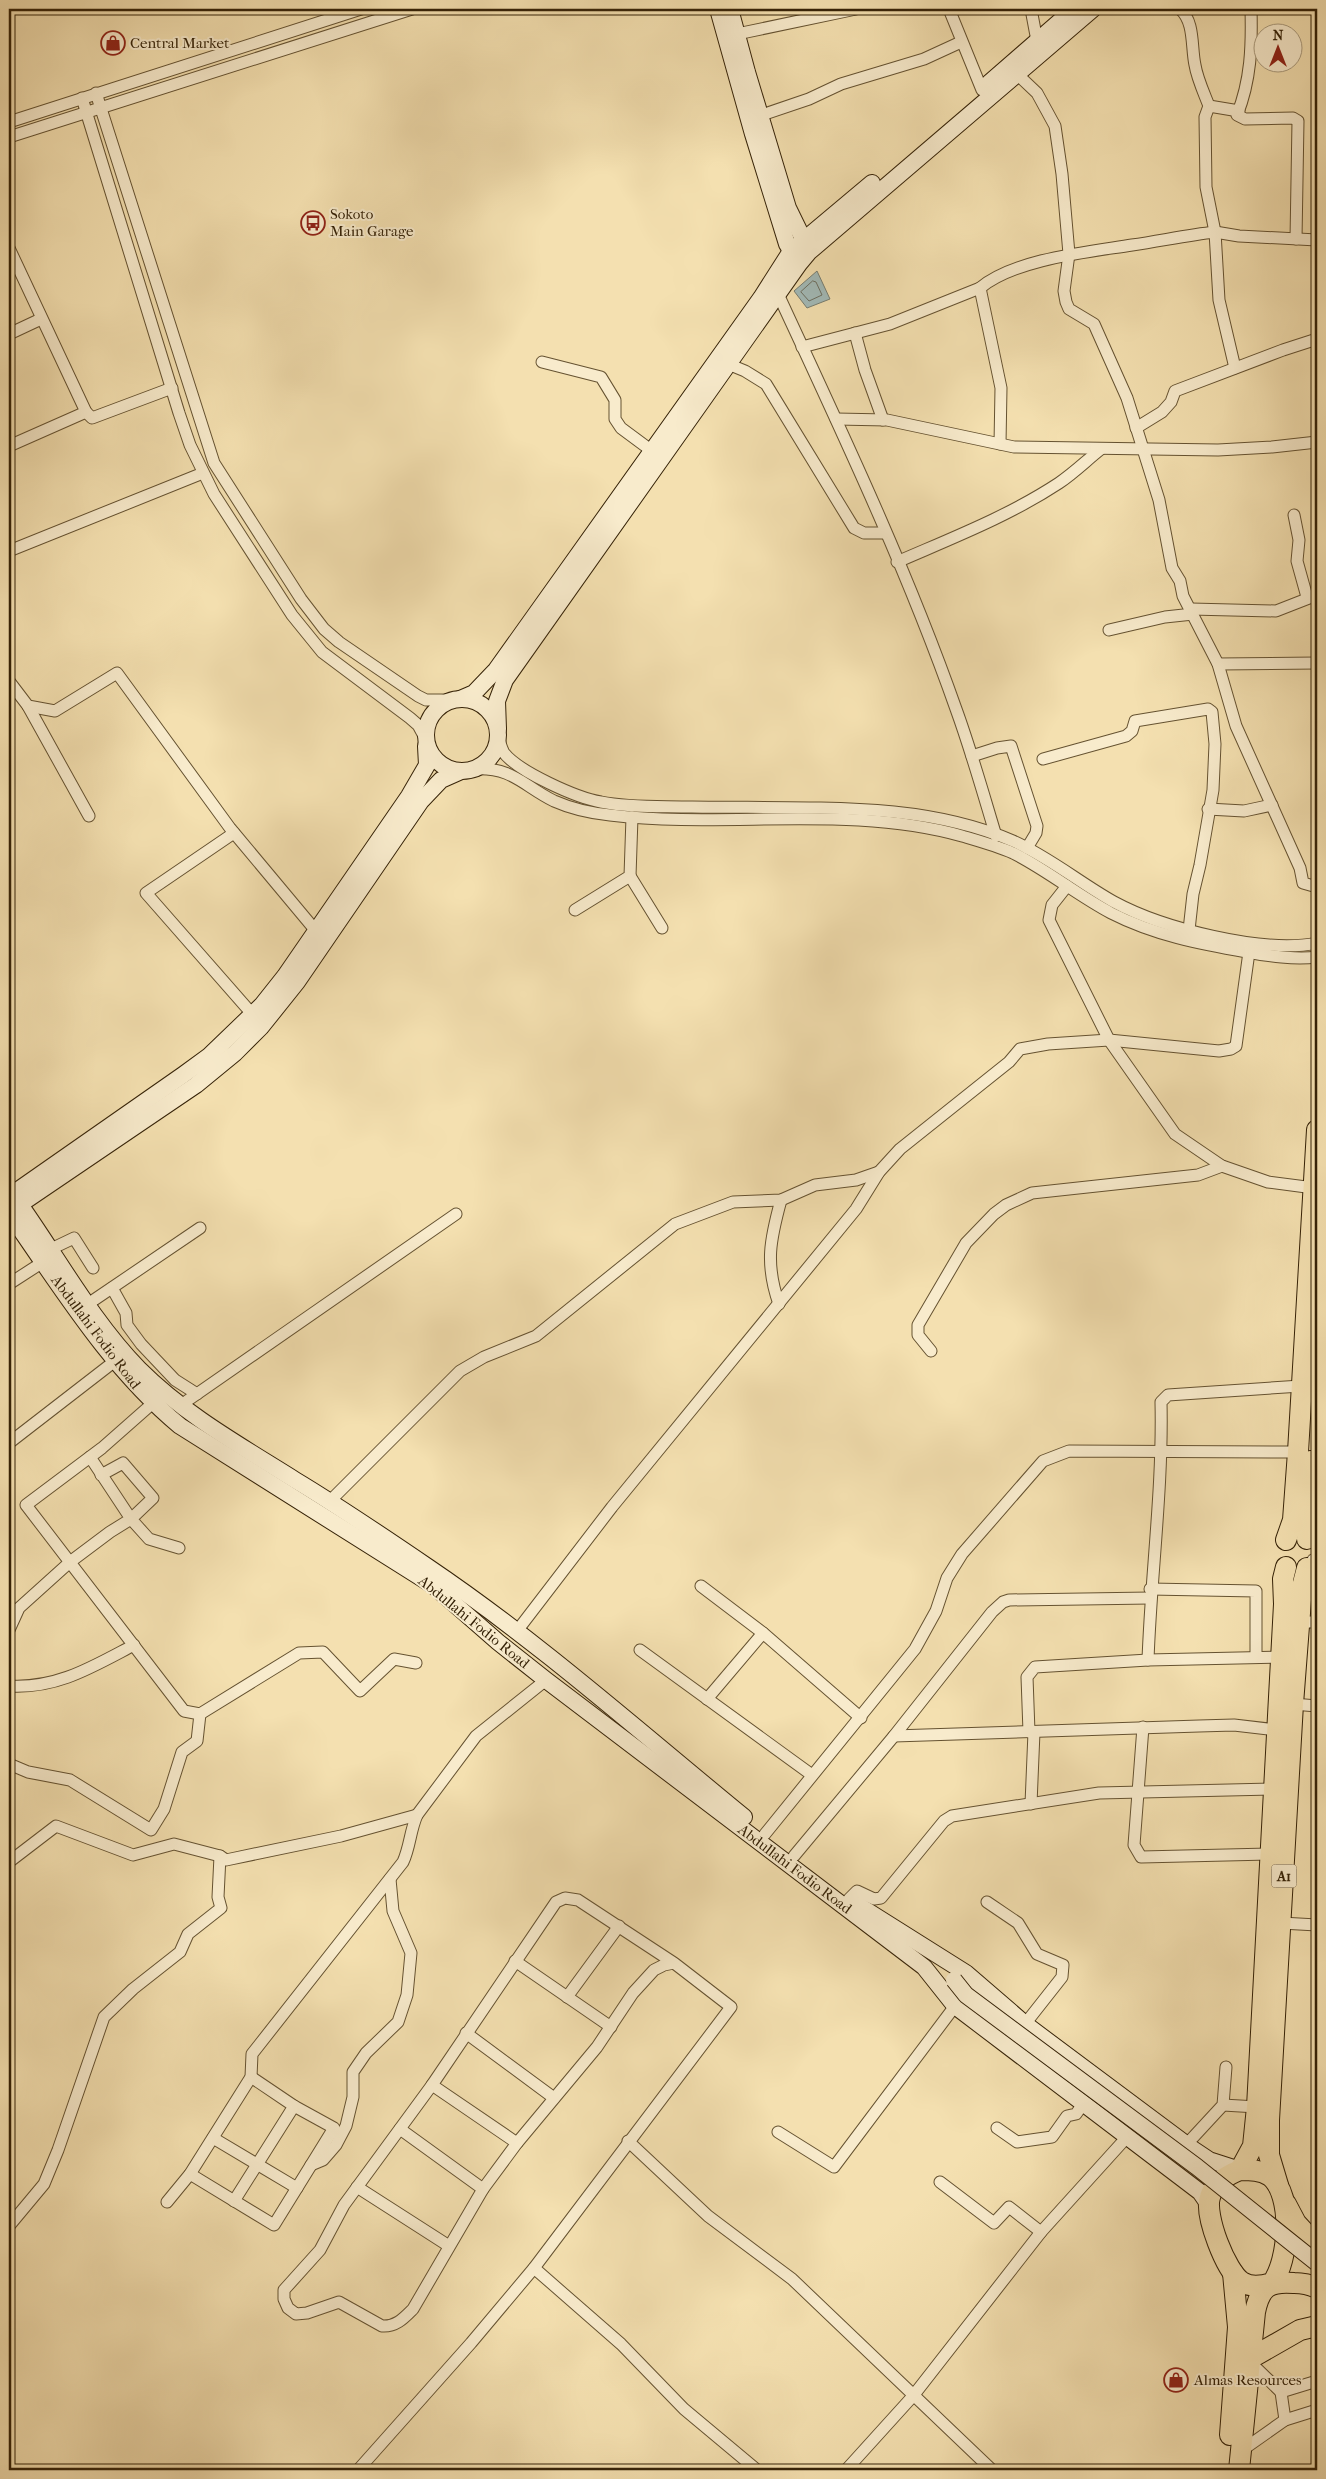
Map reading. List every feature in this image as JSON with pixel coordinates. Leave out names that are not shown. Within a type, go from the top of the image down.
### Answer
[{"type":"highway","points":[[1286,1540],[1297,1536],[1312,1551],[1296,1571],[1282,1562],[1280,1550],[1286,1540],[1292,1520],[1298,1452],[1317,1130]]},
{"type":"highway","name":"A1","points":[[1280,2189],[1271,2164],[1268,2133],[1293,1704],[1308,1622],[1302,1587],[1312,1551],[1317,1300]]},
{"type":"highway","name":"A1","points":[[1240,2170],[1253,2146],[1257,2107],[1281,1657],[1283,1579],[1286,1566]]},
{"type":"highway","points":[[1317,2246],[1296,2223],[1280,2189],[1261,2172],[1240,2170],[1220,2181],[1211,2193],[1209,2205],[1224,2257],[1233,2273],[1241,2281],[1250,2285],[1304,2283],[1317,2288]]},
{"type":"highway","points":[[1240,2460],[1256,2308],[1264,2290],[1272,2283],[1281,2269],[1284,2250],[1285,2209],[1280,2189]]},
{"type":"highway","points":[[1226,2470],[1238,2327],[1233,2273]]},
{"type":"highway","points":[[1251,2360],[1300,2330],[1317,2326]]},
{"type":"main road","points":[[718,9],[753,134],[787,244],[801,252]]},
{"type":"main road","points":[[730,9],[759,116],[801,252]]},
{"type":"main road","points":[[13,1200],[209,1056],[252,1014],[285,976],[418,783],[427,766],[426,725],[432,714],[441,705],[474,693],[496,670],[761,298],[827,222],[1074,9]]},
{"type":"main road","points":[[13,1200],[196,1085],[235,1053],[261,1027],[297,982],[421,801],[441,780],[466,771],[491,757],[498,733],[497,701],[505,680],[778,294],[801,252],[1017,74],[1092,9]]},
{"type":"main road","points":[[456,699],[480,704],[488,710],[498,733]]},
{"type":"main road","points":[[426,742],[438,764],[466,771]]},
{"type":"main road","name":"Abdullahi Fodio Road","points":[[13,1200],[115,1361],[154,1403],[180,1426],[434,1586],[498,1642],[546,1680],[928,1960]]},
{"type":"main road","name":"Abdullahi Fodio Road","points":[[47,1255],[88,1304],[110,1336],[170,1398],[209,1427],[330,1501],[430,1568],[517,1631],[765,1834],[928,1960]]},
{"type":"main road","points":[[928,1960],[954,1980],[966,1995],[1197,2168],[1317,2263]]},
{"type":"main road","points":[[928,1960],[955,2006],[1200,2192],[1209,2205]]},
{"type":"main road","points":[[928,1960],[966,1973],[1025,2024],[1186,2145],[1209,2160],[1240,2170]]},
{"type":"street","points":[[9,122],[361,9]]},
{"type":"street","points":[[9,137],[101,106],[412,9]]},
{"type":"street","points":[[737,34],[856,9]]},
{"type":"street","points":[[949,9],[982,90]]},
{"type":"street","points":[[1031,9],[1037,41]]},
{"type":"street","points":[[1180,9],[1185,13],[1191,32],[1195,65],[1209,106],[1204,117],[1206,187],[1216,232],[1219,300],[1235,368]]},
{"type":"street","points":[[1251,9],[1252,41],[1249,76],[1237,115],[1244,119],[1293,118],[1298,121],[1296,239]]},
{"type":"street","points":[[759,116],[810,99],[841,84],[924,59],[961,42]]},
{"type":"street","points":[[1017,74],[1037,93],[1055,126],[1062,174],[1069,254],[1064,291],[1066,302],[1069,309],[1094,324],[1126,398],[1161,508],[1172,568],[1218,664],[1236,726],[1302,873],[1303,883],[1317,887]]},
{"type":"street","points":[[96,93],[214,463],[301,600],[324,629],[339,642],[418,696],[426,700],[456,699]]},
{"type":"street","points":[[82,98],[190,445],[214,494],[302,628],[322,652],[418,724],[426,742]]},
{"type":"street","points":[[1209,106],[1239,110]]},
{"type":"street","points":[[802,347],[890,324],[980,288],[990,279],[1069,254],[1216,232],[1317,240]]},
{"type":"street","points":[[9,248],[86,412],[92,418],[172,388]]},
{"type":"street","points":[[980,288],[1001,388],[1000,444]]},
{"type":"street","points":[[778,294],[836,418],[947,684],[972,756],[996,836]]},
{"type":"street","points":[[9,334],[41,319]]},
{"type":"street","points":[[855,333],[865,370],[883,420]]},
{"type":"street","points":[[1136,428],[1162,412],[1171,402],[1176,392],[1235,368],[1317,339]]},
{"type":"street","points":[[542,362],[601,377],[615,400],[615,419],[621,428],[652,451]]},
{"type":"street","points":[[728,364],[745,370],[766,384],[854,528],[864,533],[885,533]]},
{"type":"street","points":[[9,446],[86,412]]},
{"type":"street","points":[[836,418],[883,420],[1014,447],[1101,450],[1226,449],[1317,442]]},
{"type":"street","points":[[897,562],[978,527],[1033,499],[1060,482],[1101,450]]},
{"type":"street","points":[[9,551],[203,472]]},
{"type":"street","points":[[1108,630],[1192,612],[1276,611],[1312,596],[1297,561],[1299,540],[1294,515]]},
{"type":"street","points":[[1218,664],[1317,663]]},
{"type":"street","points":[[28,706],[55,710],[116,674],[234,833],[316,931]]},
{"type":"street","points":[[9,681],[28,706],[89,816]]},
{"type":"street","points":[[1043,760],[1126,736],[1132,731],[1135,722],[1208,709],[1212,712],[1215,744],[1213,790],[1193,894],[1189,930]]},
{"type":"street","points":[[498,733],[505,754],[515,762],[560,790],[600,802],[632,806],[888,812],[939,819],[996,836],[1027,848],[1128,909],[1189,930],[1264,943],[1298,945],[1317,943]]},
{"type":"street","points":[[972,756],[997,748],[1011,746],[1037,826],[1036,833],[1027,848]]},
{"type":"street","points":[[466,771],[489,768],[507,772],[538,792],[577,810],[632,817],[854,821],[912,825],[962,836],[1006,850],[1110,912],[1146,928],[1191,942],[1249,952],[1285,957],[1317,957]]},
{"type":"street","points":[[1208,809],[1244,811],[1272,805]]},
{"type":"street","points":[[632,817],[630,876],[662,928]]},
{"type":"street","points":[[234,833],[146,893],[252,1014]]},
{"type":"street","points":[[575,910],[630,876]]},
{"type":"street","points":[[1067,886],[1052,905],[1050,920],[1109,1040],[1175,1134],[1222,1166],[1268,1182],[1314,1188]]},
{"type":"street","points":[[517,1631],[612,1507],[856,1209],[880,1172],[900,1149],[1009,1062],[1020,1050],[1048,1044],[1109,1040],[1219,1051],[1231,1049],[1236,1046],[1249,952]]},
{"type":"street","points":[[931,1351],[918,1335],[918,1325],[966,1242],[994,1214],[1006,1206],[1032,1193],[1198,1174],[1222,1166]]},
{"type":"street","points":[[330,1501],[460,1371],[484,1357],[536,1336],[675,1224],[733,1202],[781,1200],[815,1184],[856,1180],[880,1172]]},
{"type":"street","points":[[779,1304],[771,1281],[770,1240],[781,1200]]},
{"type":"street","points":[[181,1405],[456,1214]]},
{"type":"street","points":[[88,1304],[200,1228]]},
{"type":"street","points":[[9,1284],[47,1255],[74,1238],[93,1268]]},
{"type":"street","points":[[112,1288],[126,1313],[127,1326],[141,1344],[175,1380],[197,1394]]},
{"type":"street","points":[[9,1443],[115,1361]]},
{"type":"street","points":[[1148,1660],[1150,1593],[1162,1451],[1161,1402],[1168,1395],[1301,1386]]},
{"type":"street","points":[[154,1403],[90,1457],[26,1505],[184,1710],[200,1714],[299,1652],[323,1652],[360,1691],[394,1658],[416,1662]]},
{"type":"street","points":[[765,1834],[861,1718],[914,1650],[928,1627],[953,1566],[1043,1461],[1069,1451],[1298,1452]]},
{"type":"street","points":[[90,1457],[131,1519],[149,1540],[179,1548]]},
{"type":"street","points":[[9,1630],[19,1608],[70,1562],[131,1519],[154,1498],[123,1463],[101,1474]]},
{"type":"street","points":[[701,1586],[763,1633],[861,1718]]},
{"type":"street","points":[[794,1856],[1002,1602],[1008,1600],[1150,1593],[1256,1590],[1256,1657]]},
{"type":"street","points":[[707,1700],[763,1633]]},
{"type":"street","points":[[9,1686],[28,1688],[67,1680],[134,1646]]},
{"type":"street","points":[[640,1650],[812,1775]]},
{"type":"street","points":[[1031,1804],[1032,1732],[1027,1677],[1035,1667],[1148,1660],[1281,1657]]},
{"type":"street","points":[[167,2202],[190,2174],[251,2077],[252,2054],[390,1879],[409,1850],[412,1826],[417,1815],[476,1736],[546,1680]]},
{"type":"street","points":[[1293,1704],[1317,1706]]},
{"type":"street","points":[[9,1764],[28,1772],[70,1780],[151,1830],[164,1809],[182,1752],[197,1741],[200,1714]]},
{"type":"street","points":[[894,1736],[1234,1725],[1277,1730]]},
{"type":"street","points":[[1143,1727],[1134,1845],[1141,1856],[1269,1854]]},
{"type":"street","points":[[849,1899],[857,1891],[874,1899],[881,1898],[947,1818],[1099,1793],[1273,1789]]},
{"type":"street","points":[[9,1862],[56,1826],[133,1855],[174,1844],[220,1856],[226,1860],[312,1842],[417,1815]]},
{"type":"street","points":[[9,2226],[44,2184],[58,2150],[104,2017],[133,1989],[180,1952],[188,1934],[221,1908],[218,1897],[220,1856]]},
{"type":"street","points":[[312,2165],[323,2160],[336,2145],[346,2126],[353,2097],[353,2072],[366,2053],[398,2022],[406,1995],[412,1953],[393,1911],[390,1879]]},
{"type":"street","points":[[358,2470],[471,2343],[534,2268],[586,2202],[628,2141],[682,2074],[731,2007],[674,1963],[578,1900],[560,1899],[553,1904],[432,2085],[344,2205],[320,2250],[284,2290],[284,2299],[288,2308],[296,2314],[307,2313],[339,2302],[382,2326],[395,2325],[413,2309],[483,2189],[517,2143],[597,2047],[633,1993],[654,1970],[674,1963]]},
{"type":"street","points":[[987,1902],[1018,1923],[1037,1954],[1063,1966],[1062,1977],[1025,2024]]},
{"type":"street","points":[[1281,1923],[1317,1925]]},
{"type":"street","points":[[567,1997],[618,1926]]},
{"type":"street","points":[[515,1961],[611,2027]]},
{"type":"street","points":[[778,2132],[834,2168],[955,2006]]},
{"type":"street","points":[[466,2033],[554,2098]]},
{"type":"street","points":[[1186,2145],[1223,2105],[1226,2067]]},
{"type":"street","points":[[190,2174],[274,2225],[312,2165],[334,2128],[294,2106],[251,2077]]},
{"type":"street","points":[[432,2085],[517,2143]]},
{"type":"street","points":[[997,2128],[1017,2142],[1052,2137],[1067,2116],[1076,2114],[1083,2104]]},
{"type":"street","points":[[1223,2105],[1257,2107]]},
{"type":"street","points":[[234,2201],[294,2106]]},
{"type":"street","points":[[400,2129],[483,2189]]},
{"type":"street","points":[[846,2470],[913,2396],[1041,2232],[1126,2137]]},
{"type":"street","points":[[213,2138],[297,2188]]},
{"type":"street","points":[[628,2141],[708,2216],[792,2280],[992,2470]]},
{"type":"street","points":[[940,2182],[994,2223],[1009,2207],[1041,2232]]},
{"type":"street","points":[[357,2188],[449,2246]]},
{"type":"street","points":[[534,2268],[621,2344],[684,2409],[757,2470]]},
{"type":"street","points":[[1251,2360],[1281,2392],[1285,2420]]},
{"type":"street","points":[[1281,2392],[1317,2382]]},
{"type":"street","points":[[1240,2460],[1285,2420],[1317,2410]]},
{"type":"water","points":[[817,271],[830,299],[807,308],[794,291]]},
{"type":"place","name":"Central Market","points":[[113,43]]},
{"type":"place","name":"Sokoto Main Garage","points":[[313,223]]},
{"type":"place","name":"Almas Resources","points":[[1176,2380]]}]
